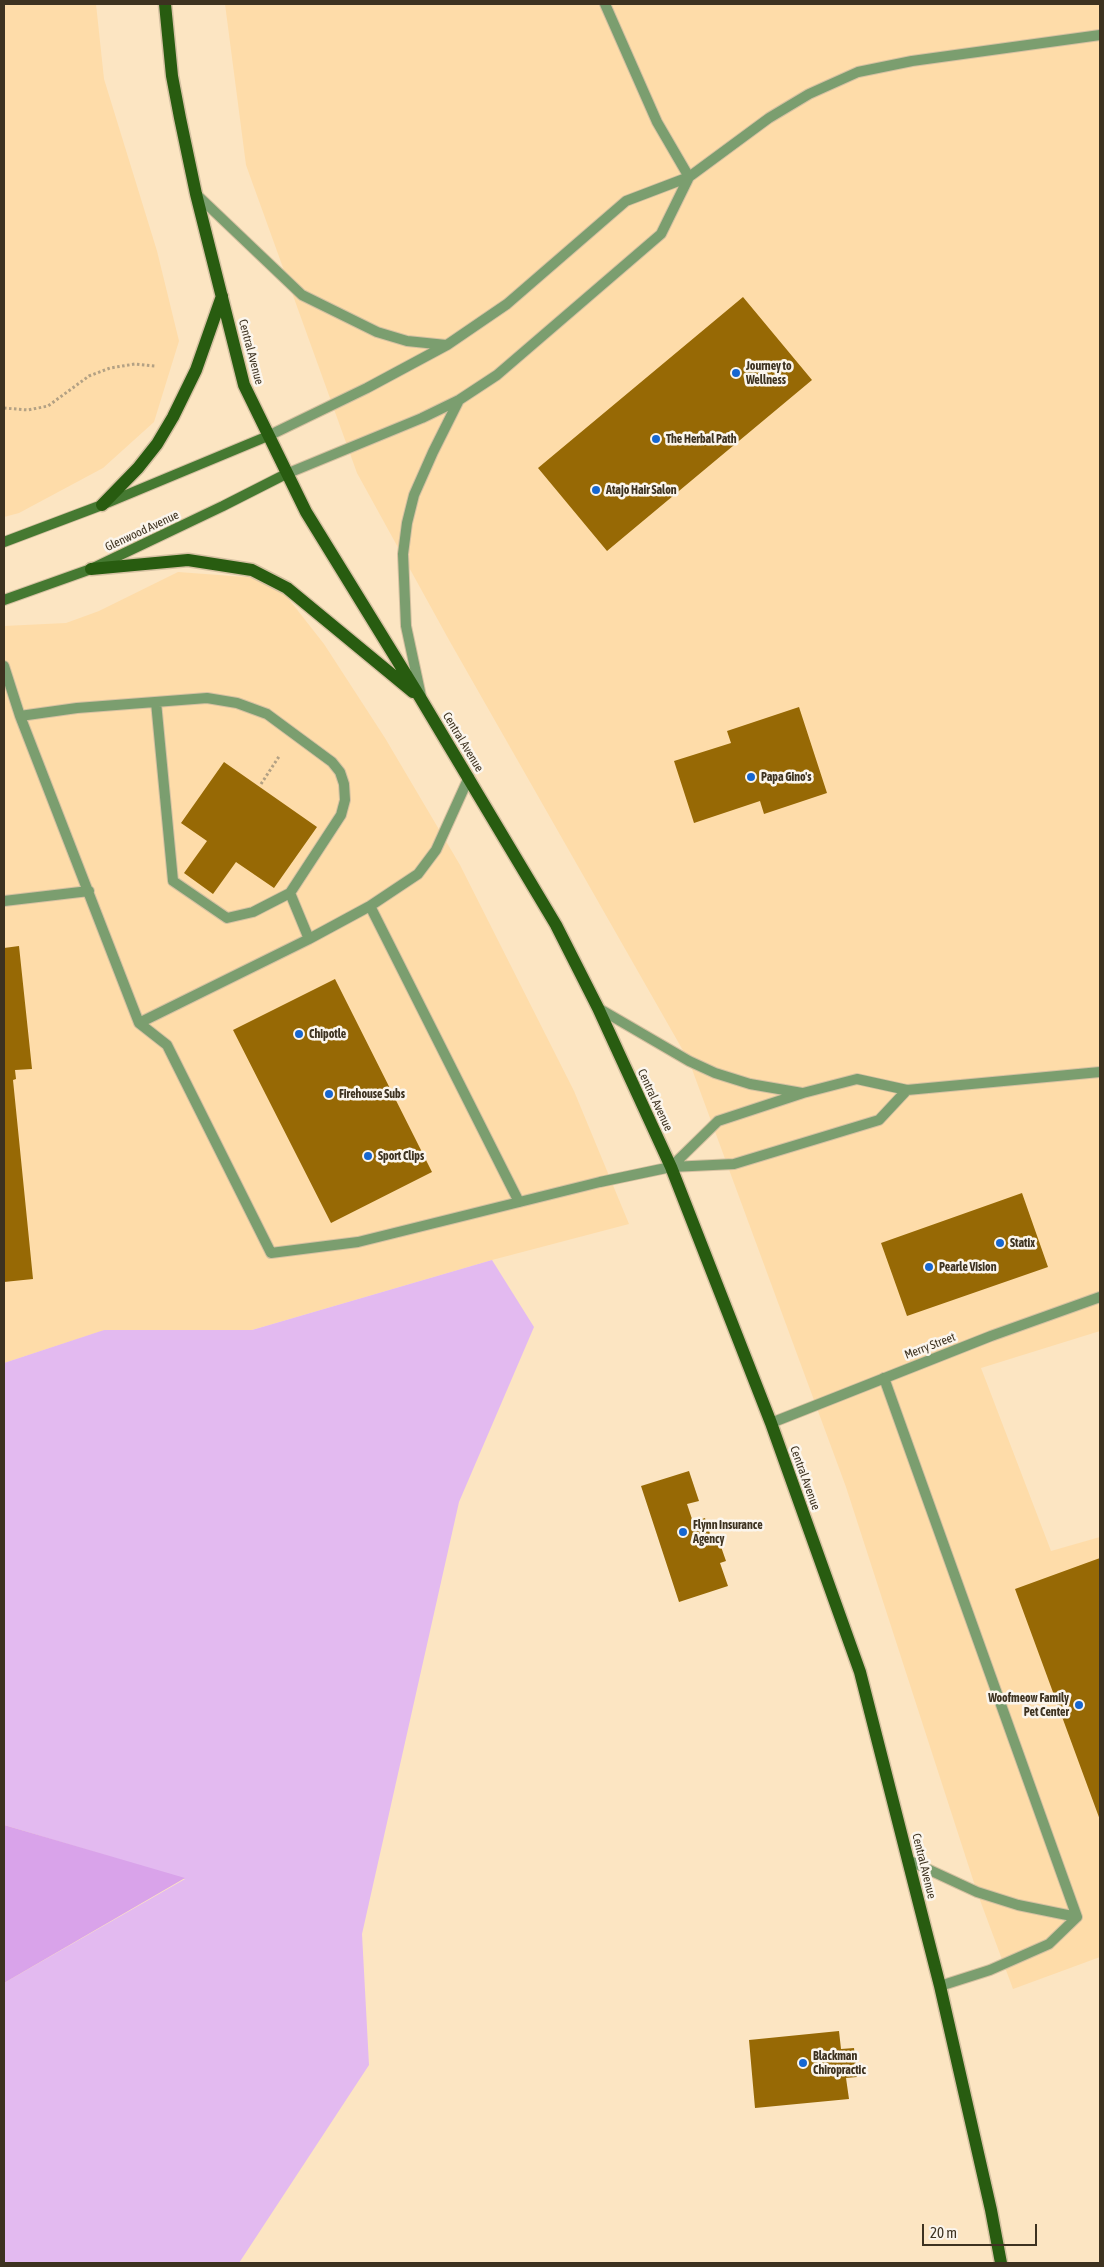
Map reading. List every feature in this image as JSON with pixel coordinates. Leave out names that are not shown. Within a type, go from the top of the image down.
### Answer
[{"type":"main road","name":"Central Avenue","points":[[165,4],[172,76],[196,194],[244,385],[306,512],[422,699],[469,777],[524,875],[556,925],[598,1008],[671,1167],[771,1423],[860,1672],[940,1986],[1001,2263]]},
{"type":"main road","points":[[102,506],[138,468],[157,444],[173,417],[196,370],[222,296]]},
{"type":"main road","points":[[91,569],[188,560],[252,570],[287,588],[422,699]]},
{"type":"street","points":[[605,4],[657,122],[689,177]]},
{"type":"street","points":[[4,542],[102,506],[268,436],[367,388],[447,345],[507,304],[626,201],[689,177],[769,118],[809,94],[858,72],[912,61],[1100,35]]},
{"type":"street","points":[[286,474],[422,418],[459,400],[496,374],[661,234],[689,177]]},
{"type":"street","points":[[196,194],[302,295],[377,332],[407,341],[447,345]]},
{"type":"street","points":[[422,699],[406,626],[403,554],[406,523],[414,494],[459,400]]},
{"type":"street","name":"Glenwood Avenue","points":[[4,600],[91,569],[286,474]]},
{"type":"street","points":[[4,666],[20,716],[139,1023],[167,1045],[271,1253],[358,1242],[671,1167],[734,1164],[879,1120],[907,1090]]},
{"type":"street","points":[[20,716],[77,708],[207,698],[237,703],[267,714],[322,753],[340,772],[344,784],[345,800],[341,815],[290,893],[253,912],[227,918],[173,881],[156,702]]},
{"type":"street","points":[[139,1023],[370,906],[418,874],[436,850],[469,777]]},
{"type":"street","points":[[4,901],[89,891]]},
{"type":"street","points":[[290,893],[308,939]]},
{"type":"street","points":[[370,906],[519,1202]]},
{"type":"street","points":[[598,1008],[689,1061],[715,1073],[750,1084],[803,1093]]},
{"type":"street","points":[[671,1167],[718,1121],[803,1093],[857,1079],[907,1090],[1100,1072]]},
{"type":"street","name":"Merry Street","points":[[771,1423],[991,1336],[1100,1297]]},
{"type":"street","points":[[884,1378],[1077,1917]]},
{"type":"street","points":[[908,1860],[977,1892],[1018,1905],[1077,1917]]},
{"type":"street","points":[[940,1986],[990,1970],[1049,1944],[1077,1917]]},
{"type":"path","points":[[4,408],[28,410],[48,406],[89,376],[110,368],[135,364],[155,366]]},
{"type":"path","points":[[261,784],[284,750]]},
{"type":"shaded area","points":[[4,4],[96,4],[104,79],[157,251],[179,341],[154,422],[103,468],[19,513],[4,517]]},
{"type":"shaded area","points":[[225,4],[1100,4],[1100,1331],[981,1368],[1051,1551],[1100,1537],[1100,1957],[1013,1989],[977,1892],[846,1487],[689,1061],[449,640],[357,473],[246,165]]},
{"type":"shaded area","points":[[178,572],[273,579],[324,644],[385,738],[460,865],[574,1091],[629,1224],[492,1260],[252,1330],[105,1330],[4,1363],[4,626],[66,623],[99,611]]},
{"type":"shaded area","points":[[492,1260],[534,1327],[459,1502],[362,1934],[369,2065],[239,2263],[4,2263],[4,1983],[185,1879],[4,1825],[4,1363],[104,1330],[252,1330]]},
{"type":"shaded area","points":[[4,1825],[185,1878],[4,1983]]},
{"type":"building","points":[[743,297],[812,380],[607,551],[538,468]]},
{"type":"building","name":"Papa Gino's","points":[[799,707],[827,793],[764,814],[760,801],[694,823],[674,761],[731,743],[727,731]]},
{"type":"building","points":[[224,762],[317,827],[274,888],[236,862],[213,894],[184,873],[207,841],[181,823]]},
{"type":"building","points":[[19,946],[32,1069],[15,1070],[16,1079],[13,1080],[33,1279],[4,1282],[4,948]]},
{"type":"building","points":[[335,979],[432,1172],[331,1223],[233,1030]]},
{"type":"building","points":[[1022,1193],[1048,1267],[907,1316],[881,1243]]},
{"type":"building","name":"Flynn Insurance Agency","points":[[689,1471],[699,1501],[687,1504],[693,1522],[705,1518],[713,1543],[719,1541],[726,1561],[720,1563],[728,1586],[679,1602],[641,1486]]},
{"type":"building","name":"Woofmeow Family Pet Center","points":[[1100,1558],[1100,1820],[1015,1589]]},
{"type":"building","name":"Blackman Chiropractic","points":[[839,2031],[841,2049],[854,2048],[857,2077],[846,2078],[849,2099],[755,2108],[749,2040]]},
{"type":"place","name":"Journey to Wellness","points":[[736,373]]},
{"type":"place","name":"The Herbal Path","points":[[656,439]]},
{"type":"place","name":"Atajo Hair Salon","points":[[596,490]]},
{"type":"place","name":"Papa Gino's","points":[[751,777]]},
{"type":"place","name":"Chipotle","points":[[299,1034]]},
{"type":"place","name":"Firehouse Subs","points":[[329,1094]]},
{"type":"place","name":"Sport Clips","points":[[368,1156]]},
{"type":"place","name":"Statix","points":[[1000,1243]]},
{"type":"place","name":"Pearle Vision","points":[[929,1267]]},
{"type":"place","name":"Flynn Insurance Agency","points":[[683,1532]]},
{"type":"place","name":"Woofmeow Family Pet Center","points":[[1079,1705]]},
{"type":"place","name":"Blackman Chiropractic","points":[[803,2063]]}]
